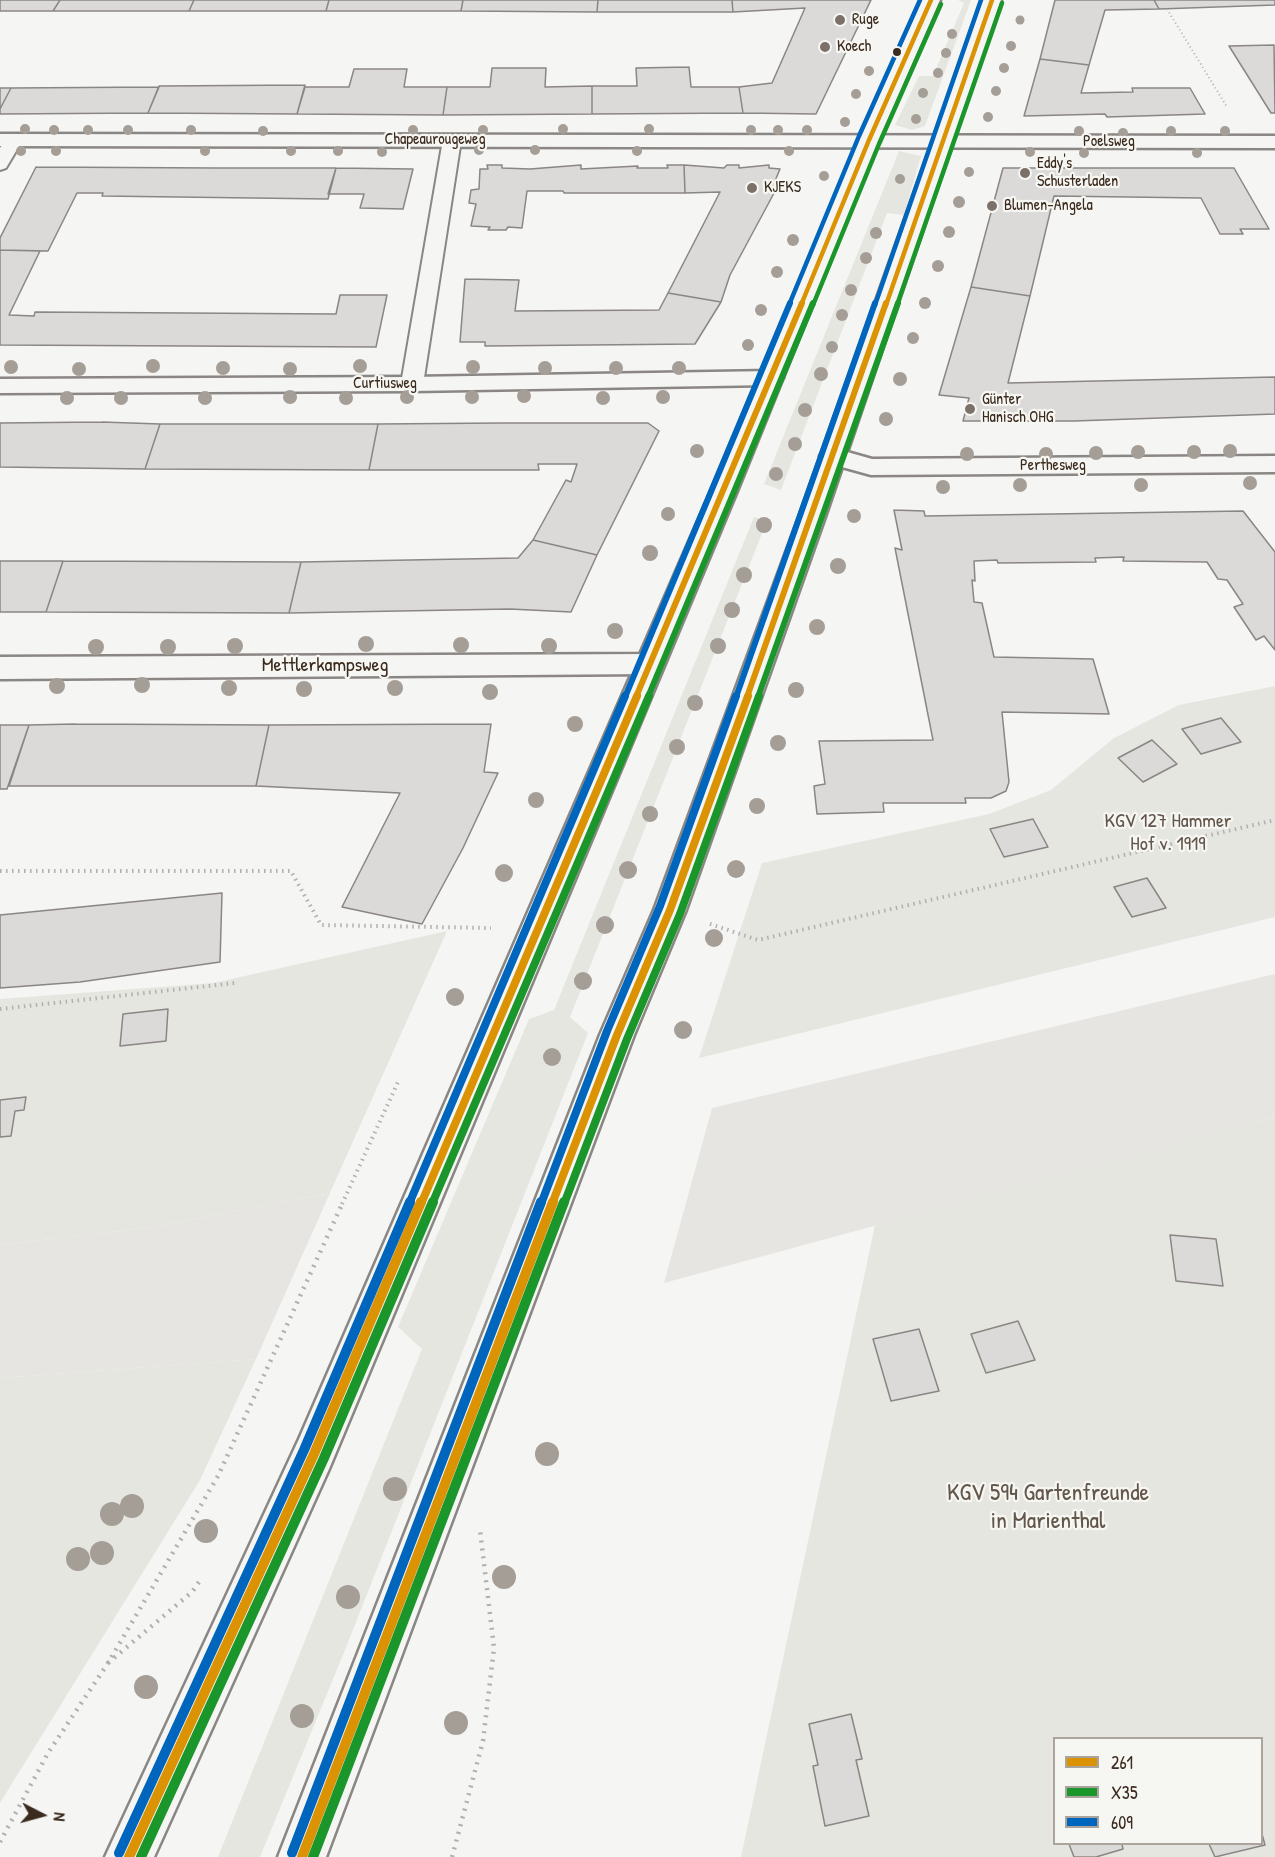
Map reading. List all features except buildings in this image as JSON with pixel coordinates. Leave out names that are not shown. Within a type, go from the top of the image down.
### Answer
[{"type":"main road","points":[[129,1857],[314,1455],[771,378],[869,140],[931,0]]},
{"type":"main road","points":[[302,1857],[617,1035],[670,910],[833,456],[992,0]]},
{"type":"main road","name":"Chapeaurougeweg","points":[[6,141],[869,140],[942,142]]},
{"type":"main road","name":"Poelsweg","points":[[942,142],[1275,142]]},
{"type":"main road","name":"Curtiusweg","points":[[0,386],[412,384],[771,378]]},
{"type":"main road","name":"Perthesweg","points":[[833,456],[871,467],[1275,464]]},
{"type":"main road","name":"Mettlerkampsweg","points":[[0,668],[650,664]]},
{"type":"lane","points":[[412,384],[452,140]]},
{"type":"lane","points":[[0,164],[6,141]]},
{"type":"path","points":[[1167,9],[1224,102],[1253,143]]},
{"type":"path","points":[[670,910],[758,940],[1275,820]]},
{"type":"path","points":[[0,871],[291,871],[321,925],[498,928]]},
{"type":"path","points":[[0,1009],[235,983]]},
{"type":"path","points":[[0,1842],[48,1753],[108,1663],[218,1476],[398,1082]]},
{"type":"path","points":[[452,1857],[483,1741],[494,1648],[479,1523]]},
{"type":"path","points":[[108,1663],[192,1592],[203,1577]]},
{"type":"shaded area","points":[[1275,974],[1275,1117],[664,1283],[712,1108]]},
{"type":"shaded area","points":[[330,1193],[256,1359],[0,1378],[0,1245],[153,1227]]},
{"type":"green space","points":[[958,0],[971,0],[925,126],[912,130],[895,125],[919,76],[933,76],[964,3]]},
{"type":"green space","points":[[899,151],[921,156],[904,215],[887,213],[781,490],[764,484]]},
{"type":"green space","points":[[754,517],[767,521],[570,1017],[588,1033],[345,1650],[260,1857],[218,1857],[422,1349],[398,1327],[529,1019],[554,1010]]},
{"type":"green space","name":"KGV 127 Hammer Hof v. 1919","points":[[1275,686],[1275,917],[699,1058],[762,863],[989,814],[1051,790],[1114,738],[1179,705]]},
{"type":"green space","points":[[447,931],[330,1193],[153,1227],[0,1245],[0,999],[213,983]]},
{"type":"green space","name":"KGV 594 Gartenfreunde in Marienthal","points":[[1275,1117],[1275,1857],[741,1857],[875,1225]]},
{"type":"green space","points":[[256,1359],[200,1480],[0,1803],[0,1378]]},
{"type":"transit line","name":"609","points":[[119,1853],[304,1450],[714,487],[859,136],[920,0]]},
{"type":"transit line","name":"261","points":[[129,1857],[314,1454],[724,491],[869,140],[931,0]]},
{"type":"transit line","name":"609","points":[[292,1853],[607,1031],[660,906],[802,513],[981,0]]},
{"type":"transit line","name":"261","points":[[302,1857],[617,1035],[670,910],[812,517],[992,0]]},
{"type":"transit line","name":"X35","points":[[313,1857],[627,1039],[680,914],[822,520],[1002,3]]},
{"type":"transit line","name":"X35","points":[[141,1857],[324,1458],[734,495],[879,144],[941,4]]},
{"type":"place","name":"Ruge","points":[[840,20]]},
{"type":"place","name":"Koech","points":[[825,47]]},
{"type":"place","name":"Eddy's Schusterladen","points":[[1025,173]]},
{"type":"place","name":"KJEKS","points":[[752,188]]},
{"type":"place","name":"Blumen-Angela","points":[[992,206]]},
{"type":"place","name":"Günter Hanisch OHG","points":[[970,409]]}]
